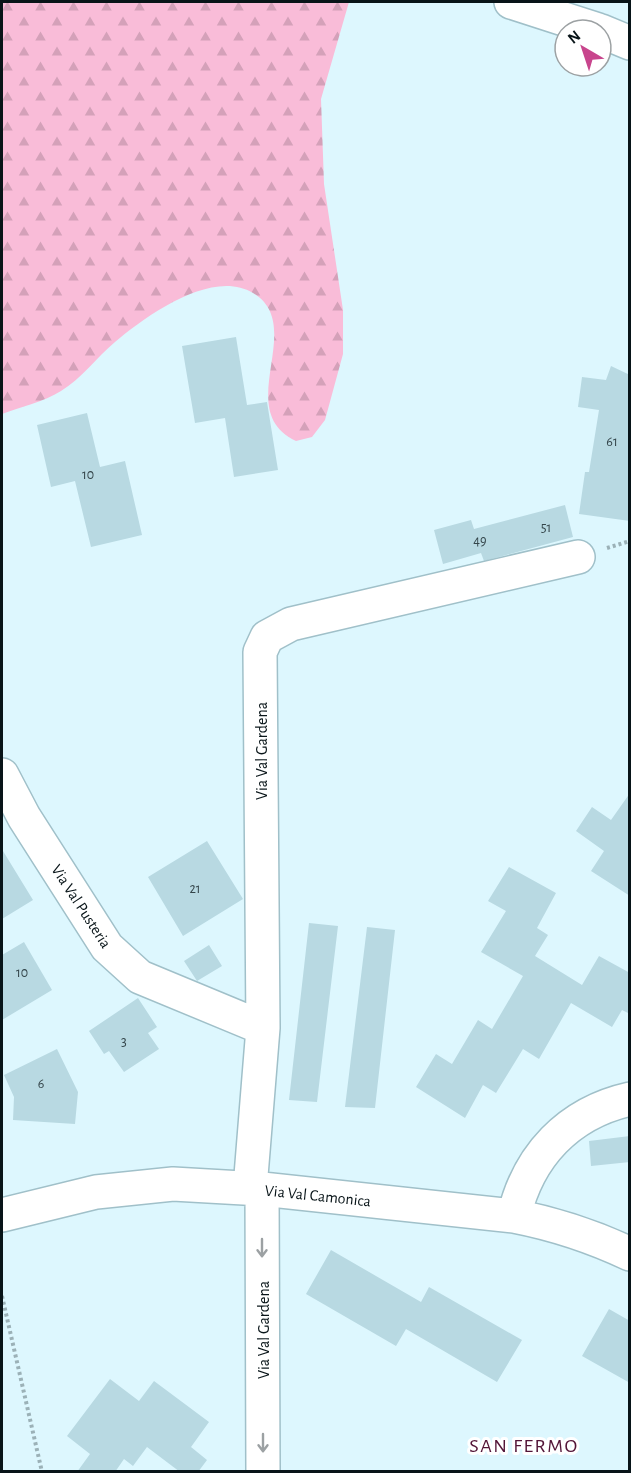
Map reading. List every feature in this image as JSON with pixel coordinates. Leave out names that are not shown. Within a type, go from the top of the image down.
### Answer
[{"type":"street","points":[[511,2],[560,18]]},
{"type":"street","points":[[613,37],[630,44]]},
{"type":"street","name":"Via Val Gardena","points":[[263,1472],[256,1189],[263,1028],[260,652],[267,637],[291,624],[578,557]]},
{"type":"street","name":"Via Val Pusteria","points":[[2,775],[13,823],[107,948],[140,978],[263,1028]]},
{"type":"street","points":[[514,1216],[521,1188],[539,1156],[562,1132],[588,1115],[630,1099]]},
{"type":"street","name":"Via Val Camonica","points":[[2,1215],[96,1192],[140,1187],[172,1184],[256,1189],[514,1216],[552,1223],[590,1236],[630,1254]]},
{"type":"path","points":[[2,1296],[42,1472]]},
{"type":"green space","points":[[2,2],[349,2],[321,99],[324,184],[343,310],[343,354],[325,420],[312,437],[296,441],[278,427],[270,409],[268,389],[274,346],[274,326],[268,308],[253,293],[237,287],[218,286],[199,291],[161,308],[115,342],[61,391],[2,414]]},
{"type":"building","points":[[236,337],[247,405],[267,402],[278,470],[234,477],[225,418],[195,423],[182,346]]},
{"type":"building","points":[[611,366],[630,375],[630,521],[579,514],[585,472],[589,472],[599,410],[578,407],[582,377],[606,380]]},
{"type":"building","points":[[87,413],[100,467],[125,461],[142,535],[91,547],[75,481],[51,487],[37,425]]},
{"type":"building","points":[[565,505],[573,537],[484,561],[481,553],[443,564],[434,530],[471,520],[474,529]]},
{"type":"building","points":[[630,793],[630,896],[591,871],[604,851],[576,831],[592,807],[611,820]]},
{"type":"building","points":[[207,841],[243,899],[183,936],[148,877]]},
{"type":"building","points":[[2,852],[33,900],[2,919]]},
{"type":"building","points":[[509,867],[556,893],[537,928],[548,935],[535,956],[582,985],[599,956],[630,973],[630,1014],[622,1010],[612,1027],[571,1003],[539,1059],[523,1049],[496,1093],[483,1085],[465,1118],[416,1087],[436,1054],[452,1064],[478,1020],[492,1029],[523,976],[481,952],[506,911],[488,901]]},
{"type":"building","points":[[309,923],[338,926],[317,1102],[289,1100]]},
{"type":"building","points":[[367,927],[395,930],[375,1108],[345,1107]]},
{"type":"building","points":[[24,942],[52,990],[2,1020],[2,955]]},
{"type":"building","points":[[209,945],[222,966],[197,981],[184,961]]},
{"type":"building","points":[[138,998],[157,1027],[148,1033],[159,1049],[124,1072],[109,1051],[104,1054],[89,1031]]},
{"type":"building","points":[[57,1049],[78,1092],[75,1124],[13,1120],[14,1097],[4,1075]]},
{"type":"building","points":[[630,1136],[630,1162],[591,1166],[589,1141]]},
{"type":"building","points":[[331,1250],[421,1302],[429,1287],[522,1340],[497,1382],[406,1329],[396,1346],[306,1294]]},
{"type":"building","points":[[609,1309],[630,1321],[630,1383],[582,1356]]},
{"type":"building","points":[[110,1379],[139,1401],[154,1381],[209,1422],[191,1447],[207,1460],[198,1472],[180,1472],[147,1447],[133,1466],[124,1459],[115,1472],[77,1472],[90,1454],[67,1436]]},
{"type":"district","name":"SAN FERMO","points":[[524,1445]]}]
